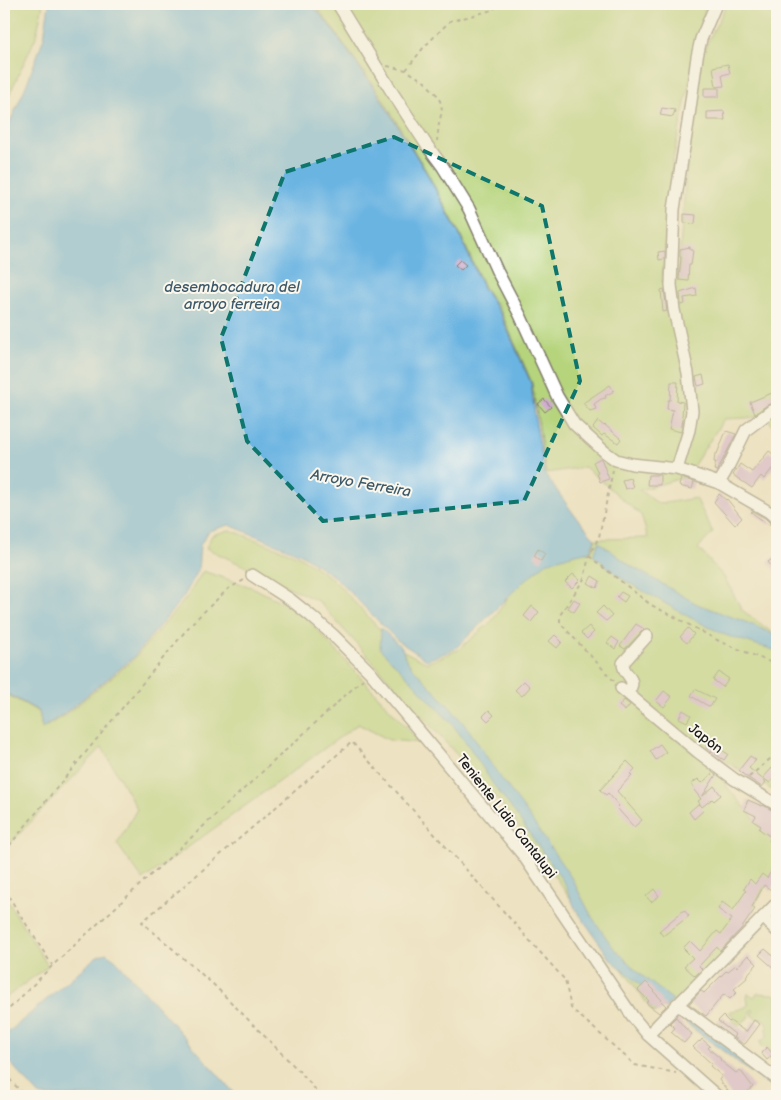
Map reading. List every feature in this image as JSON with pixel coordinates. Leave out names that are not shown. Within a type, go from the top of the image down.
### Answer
[{"type":"street","points":[[338,4],[392,92],[455,185],[520,315],[556,396],[574,424],[604,452],[616,460],[632,464],[677,469],[719,483],[769,512],[777,519]]},
{"type":"street","points":[[677,469],[689,430],[692,411],[688,373],[670,285],[674,209],[697,56],[701,39],[716,4]]},
{"type":"street","points":[[719,483],[746,430],[771,411],[777,410]]},
{"type":"street","name":"Teniente Lidio Cantalupi","points":[[252,575],[291,600],[311,616],[370,672],[523,855],[633,1017],[648,1035],[717,1096]]},
{"type":"street","points":[[624,691],[632,687],[632,681],[623,668],[623,663],[647,636]]},
{"type":"street","name":"Japón","points":[[624,691],[698,752],[741,783],[777,805]]},
{"type":"street","points":[[648,1035],[777,903]]},
{"type":"street","points":[[763,917],[777,931]]},
{"type":"street","points":[[677,1004],[777,1079]]},
{"type":"path","points":[[406,70],[424,47],[450,21],[492,10],[501,4]]},
{"type":"path","points":[[376,65],[406,70],[425,82],[437,95],[442,103],[442,111],[435,156]]},
{"type":"path","points":[[616,460],[599,537],[590,555],[584,580],[560,615],[560,623],[624,691]]},
{"type":"path","points":[[590,555],[650,605],[719,641],[777,665]]},
{"type":"path","points":[[4,852],[192,623],[228,589],[252,575]]},
{"type":"path","points":[[4,1014],[53,965],[370,672]]},
{"type":"path","points":[[321,1096],[304,1076],[214,985],[142,922],[352,742],[565,980],[571,1008],[635,1065],[679,1074]]},
{"type":"path","points":[[741,783],[777,752]]},
{"type":"path","points":[[4,889],[53,965]]},
{"type":"path","points":[[4,1073],[25,1096]]},
{"type":"highlighted area","points":[[394,137],[542,206],[580,381],[524,501],[323,521],[247,441],[221,338],[285,172]]},
{"type":"green space","points":[[4,4],[43,4],[36,37],[4,106]]},
{"type":"green space","points":[[314,4],[706,4],[672,164],[662,282],[678,275],[686,174],[702,53],[727,4],[777,4],[777,437],[768,417],[724,419],[686,477],[639,490],[659,504],[696,498],[713,533],[698,548],[724,577],[742,610],[777,636],[777,793],[719,757],[727,787],[777,845],[777,864],[761,894],[706,983],[654,1013],[504,807],[318,601],[206,548],[212,535],[230,530],[299,556],[334,580],[396,647],[427,663],[458,650],[492,621],[519,581],[541,560],[570,552],[591,552],[596,539],[648,538],[641,515],[585,467],[546,473],[532,383],[501,312],[484,287],[461,236],[427,172],[379,93]]},
{"type":"green space","points":[[203,571],[254,588],[301,612],[421,743],[389,740],[358,724],[143,880],[117,844],[137,809],[102,747],[4,850],[4,693],[39,712],[42,729],[66,714],[133,660],[187,597]]},
{"type":"green space","points":[[4,895],[48,966],[4,999]]},
{"type":"green space","points":[[758,993],[777,995],[777,1056],[770,1061],[769,1058],[773,1054],[767,1048],[762,1047],[760,1042],[767,1037],[765,1020],[757,1019],[752,1015],[754,1010],[751,1010],[748,1018],[739,1025],[732,1021],[734,1016],[729,1013],[748,1005],[747,994],[754,997]]},
{"type":"water","name":"desembocadura del arroyo ferreira","points":[[49,4],[312,4],[330,26],[378,94],[426,172],[460,236],[483,288],[500,313],[531,383],[545,474],[573,513],[595,539],[590,551],[546,563],[522,583],[455,649],[427,660],[398,641],[336,578],[301,554],[229,525],[209,531],[200,545],[198,571],[184,596],[133,658],[65,713],[42,728],[39,711],[4,692],[4,135],[26,86],[44,37]]},
{"type":"water","points":[[599,542],[631,566],[697,604],[777,636],[777,651],[725,635],[624,580],[593,555]]},
{"type":"water","points":[[381,628],[402,648],[410,665],[469,730],[572,879],[592,917],[612,946],[640,974],[673,1000],[665,1009],[611,960],[575,908],[565,884],[493,784],[468,745],[452,724],[380,649]]},
{"type":"water","points":[[106,953],[115,959],[237,1096],[40,1096],[4,1056],[4,1036],[97,956]]},
{"type":"water","points":[[679,1008],[777,1083],[777,1092],[686,1023],[674,1012]]},
{"type":"building","points":[[728,64],[730,73],[722,75],[724,86],[716,87],[713,67]]},
{"type":"building","points":[[704,88],[719,88],[719,97],[704,97]]},
{"type":"building","points":[[662,108],[675,110],[673,117],[660,115]]},
{"type":"building","points":[[724,111],[725,120],[707,120],[707,112]]},
{"type":"building","points":[[684,214],[696,215],[695,224],[684,223]]},
{"type":"building","points":[[690,247],[690,250],[693,250],[691,265],[689,265],[688,281],[679,280],[680,249]]},
{"type":"building","points":[[665,251],[665,259],[659,260],[658,252]]},
{"type":"building","points":[[460,260],[466,265],[461,270],[455,265]]},
{"type":"building","points":[[696,288],[697,296],[684,298],[685,304],[681,305],[680,293]]},
{"type":"building","points":[[664,289],[667,311],[663,312],[661,290]]},
{"type":"building","points":[[703,375],[705,384],[698,386],[696,377]]},
{"type":"building","points":[[671,382],[678,382],[677,401],[683,402],[681,432],[669,429],[673,410],[667,409],[668,400],[670,400]]},
{"type":"building","points":[[610,385],[614,391],[605,396],[606,398],[594,404],[596,409],[590,411],[583,403]]},
{"type":"building","points":[[772,393],[776,403],[767,405],[755,414],[750,402]]},
{"type":"building","points":[[544,399],[551,407],[545,412],[538,404]]},
{"type":"building","points":[[598,421],[621,439],[618,443],[604,434],[602,436],[593,428]]},
{"type":"building","points":[[726,431],[736,434],[718,471],[714,470],[715,454],[717,454]]},
{"type":"building","points":[[769,451],[777,457],[777,463],[764,479],[761,476],[752,488],[733,475],[740,464],[752,472]]},
{"type":"building","points":[[601,458],[609,479],[600,482],[593,462]]},
{"type":"building","points":[[648,475],[660,475],[660,485],[647,485]]},
{"type":"building","points":[[630,478],[633,487],[625,489],[622,480]]},
{"type":"building","points":[[681,478],[694,482],[692,489],[679,486]]},
{"type":"building","points":[[719,494],[727,499],[742,518],[735,525],[714,502]]},
{"type":"building","points":[[751,512],[765,518],[770,523],[769,525]]},
{"type":"building","points":[[538,549],[545,554],[541,561],[534,556]]},
{"type":"building","points":[[777,555],[777,573],[768,562]]},
{"type":"building","points":[[573,574],[580,580],[572,588],[565,582]]},
{"type":"building","points":[[592,576],[600,581],[597,588],[588,583]]},
{"type":"building","points":[[621,592],[628,596],[624,602],[617,597]]},
{"type":"building","points":[[574,599],[580,603],[574,612],[568,608]]},
{"type":"building","points":[[532,606],[539,612],[531,622],[524,616]]},
{"type":"building","points":[[603,606],[612,616],[606,621],[596,613]]},
{"type":"building","points":[[636,624],[644,629],[625,649],[620,646]]},
{"type":"building","points":[[589,626],[594,632],[587,639],[581,633]]},
{"type":"building","points":[[688,628],[694,634],[687,643],[680,637]]},
{"type":"building","points":[[555,635],[562,642],[557,648],[549,641]]},
{"type":"building","points":[[612,637],[619,642],[615,649],[607,643]]},
{"type":"building","points":[[719,672],[729,679],[723,687],[713,680]]},
{"type":"building","points":[[524,681],[530,687],[522,696],[515,690]]},
{"type":"building","points":[[695,689],[715,699],[710,707],[691,696]]},
{"type":"building","points":[[664,691],[672,697],[664,707],[656,701]]},
{"type":"building","points":[[624,700],[630,705],[625,711],[619,706]]},
{"type":"building","points":[[489,710],[494,715],[488,721],[483,716]]},
{"type":"building","points":[[683,710],[691,715],[687,722],[679,718]]},
{"type":"building","points":[[709,742],[728,754],[724,760],[706,748]]},
{"type":"building","points":[[660,744],[666,752],[656,760],[650,751]]},
{"type":"building","points":[[750,756],[756,760],[749,768],[766,782],[762,787],[739,770]]},
{"type":"building","points":[[627,761],[635,769],[617,791],[642,820],[634,827],[617,808],[619,806],[608,793],[606,795],[600,790]]},
{"type":"building","points":[[772,768],[777,774],[770,783],[763,778]]},
{"type":"building","points":[[713,773],[716,775],[702,797],[714,786],[721,795],[702,807],[698,801],[701,799],[691,784],[698,779],[702,783]]},
{"type":"building","points":[[748,800],[763,805],[777,813],[777,844],[769,841],[771,837],[759,829],[761,826],[753,821],[756,816],[744,810]]},
{"type":"building","points":[[698,804],[704,810],[694,819],[689,812]]},
{"type":"building","points":[[772,870],[777,873],[777,881],[771,890],[764,885],[752,907],[755,909],[741,929],[720,951],[717,947],[699,966],[702,969],[695,976],[684,966],[693,958],[683,948],[690,941],[700,951],[717,931],[721,934],[732,919],[718,909],[722,902],[733,910],[746,891],[744,889],[750,879],[755,884],[762,874],[767,878]]},
{"type":"building","points":[[654,889],[659,896],[651,902],[646,896]]},
{"type":"building","points":[[684,910],[689,916],[663,936],[659,931]]},
{"type":"building","points":[[765,949],[777,959],[777,971],[759,955]]},
{"type":"building","points":[[748,955],[757,964],[746,976],[747,978],[734,989],[737,992],[730,999],[724,994],[706,1016],[689,1004],[701,991],[704,993],[726,971],[736,965],[737,967]]},
{"type":"building","points":[[646,982],[666,1006],[659,1013],[646,1003],[649,1001],[638,990]]},
{"type":"building","points":[[723,1016],[746,1032],[754,1020],[760,1024],[745,1044],[743,1044],[734,1037],[736,1035],[718,1021]]},
{"type":"building","points":[[676,1017],[692,1034],[684,1043],[671,1032],[675,1028],[670,1023]]},
{"type":"building","points":[[702,1039],[710,1046],[708,1048],[720,1060],[736,1073],[740,1070],[753,1087],[743,1096],[732,1096],[719,1080],[722,1076],[693,1047]]},
{"type":"building","points":[[767,1047],[773,1054],[767,1060],[761,1053]]},
{"type":"water label","name":"Arroyo Ferreira","points":[[361,483]]}]
